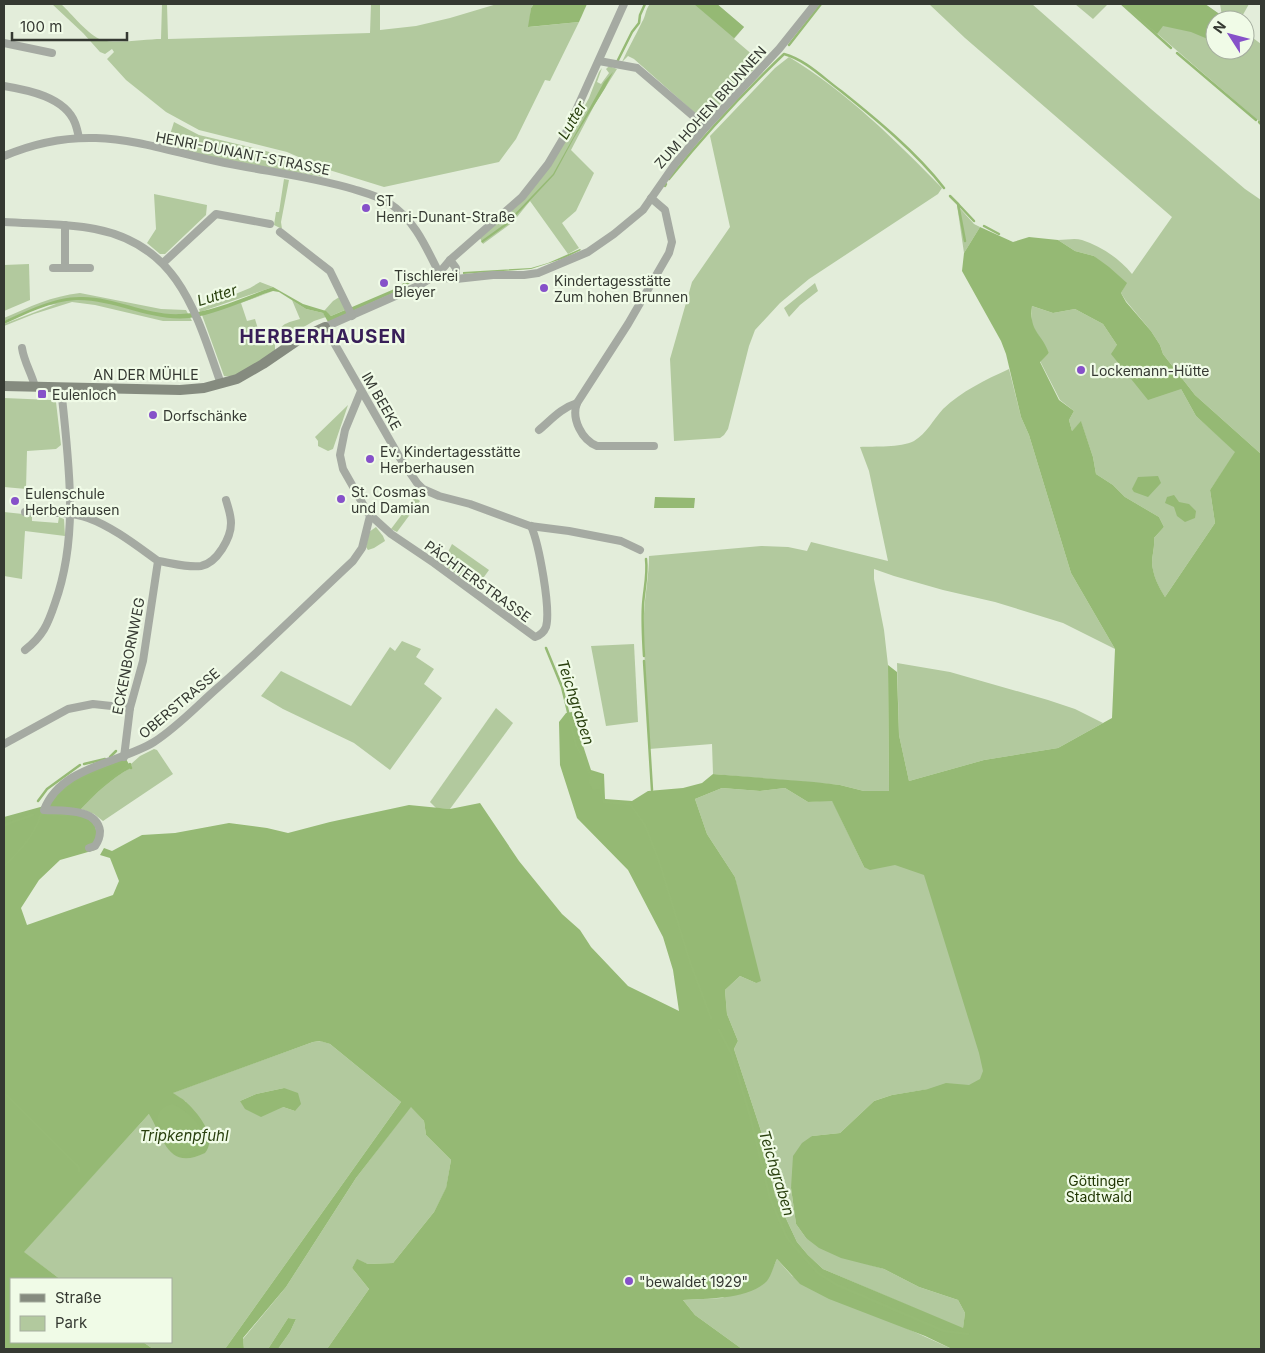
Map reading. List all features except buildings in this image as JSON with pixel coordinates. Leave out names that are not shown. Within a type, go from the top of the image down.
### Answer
[{"type":"street","points":[[440,273],[450,260],[522,198],[542,172],[564,137],[624,4]]},
{"type":"street","name":"ZUM HOHEN BRUNNEN","points":[[440,273],[444,278],[456,279],[538,273],[570,261],[614,234],[642,210],[668,172],[706,127],[779,49],[815,4]]},
{"type":"street","points":[[4,43],[52,53]]},
{"type":"street","points":[[599,61],[629,65],[639,70],[706,127]]},
{"type":"street","points":[[4,86],[39,94],[60,105],[72,117],[79,138]]},
{"type":"street","name":"HENRI-DUNANT-STRASSE","points":[[4,156],[33,146],[79,138],[105,138],[217,162],[321,181],[375,196],[395,208],[413,225],[440,273]]},
{"type":"street","points":[[651,198],[665,210],[672,242],[669,253],[628,324],[577,403],[574,411],[576,420],[589,443],[596,446],[654,446]]},
{"type":"street","points":[[163,264],[216,214],[270,224]]},
{"type":"street","points":[[4,222],[65,225],[94,229],[123,237],[142,247],[163,264],[184,292],[200,324],[221,384]]},
{"type":"street","points":[[65,225],[65,268]]},
{"type":"street","points":[[280,232],[330,271],[351,312]]},
{"type":"street","points":[[450,260],[456,268],[456,279]]},
{"type":"street","points":[[53,268],[90,268]]},
{"type":"street","name":"AN DER MÜHLE","points":[[4,386],[191,390],[221,384],[249,373],[301,338],[351,312],[418,286],[440,273]]},
{"type":"street","name":"IM BEEKE","points":[[325,327],[400,458],[422,488],[531,526],[621,541],[640,550]]},
{"type":"street","points":[[22,348],[23,356],[31,371],[35,387]]},
{"type":"street","points":[[25,650],[39,639],[52,613],[66,563],[71,515],[60,387]]},
{"type":"street","points":[[361,391],[342,439],[340,455],[344,469],[370,516]]},
{"type":"street","points":[[539,430],[568,406],[577,403]]},
{"type":"street","points":[[25,512],[88,518],[158,560],[200,566],[214,560],[226,542],[230,531],[231,519],[226,500]]},
{"type":"street","name":"PÄCHTERSTRASSE","points":[[370,516],[395,537],[478,594],[533,636],[538,636],[545,629],[546,602],[540,551],[531,526]]},
{"type":"street","name":"OBERSTRASSE","points":[[89,848],[95,846],[100,836],[94,819],[81,813],[44,810],[58,788],[79,773],[144,748],[171,729],[259,650],[359,554],[370,516]]},
{"type":"street","name":"ECKENBORNWEG","points":[[124,757],[130,708],[143,662],[158,560]]},
{"type":"street","points":[[4,744],[61,712],[77,706],[93,704],[130,708]]},
{"type":"green space","points":[[52,4],[61,4],[86,29],[97,37],[102,40],[115,42],[161,39],[162,4],[167,4],[168,39],[370,33],[371,4],[380,4],[380,30],[416,26],[497,4],[534,4],[531,8],[529,27],[579,22],[550,81],[545,80],[516,139],[499,162],[384,187],[326,169],[287,152],[199,130],[166,112],[126,80],[107,59],[114,52],[112,49],[105,54],[100,52]]},
{"type":"green space","points":[[534,4],[587,4],[579,22],[528,27],[531,8]]},
{"type":"green space","points":[[650,4],[717,4],[744,27],[734,39],[761,62],[704,121],[634,59],[628,56],[622,62]]},
{"type":"green space","points":[[694,4],[717,4],[744,27],[734,38]]},
{"type":"green space","points":[[929,4],[1032,4],[1151,109],[1245,189],[1261,200],[1261,454],[1195,395],[1163,354],[1160,345],[1151,331],[1121,293],[1126,283],[1094,256],[1075,251],[1058,240],[1079,239],[1103,249],[1116,258],[1132,274],[1172,217],[965,38]]},
{"type":"green space","points":[[1075,4],[1108,4],[1093,19]]},
{"type":"green space","points":[[1123,4],[1205,4],[1214,10],[1205,10],[1205,60],[1255,60],[1255,40],[1261,44],[1261,123]]},
{"type":"green space","points":[[1123,4],[1205,4],[1214,10],[1205,10],[1205,38],[1191,32],[1163,26],[1157,34]]},
{"type":"green space","points":[[1220,4],[1249,4],[1246,10],[1221,10]]},
{"type":"green space","points":[[789,57],[851,101],[942,188],[938,194],[809,279],[780,303],[755,330],[749,346],[728,429],[724,435],[720,438],[674,441],[670,359],[692,282],[730,227],[710,136],[775,68]]},
{"type":"green space","points":[[609,66],[617,69],[595,104],[571,150],[594,173],[576,211],[562,223],[579,248],[568,254],[530,201],[513,222],[483,244],[480,238],[519,204],[575,119],[577,120],[589,98],[599,72],[602,68],[597,82],[601,84],[609,73],[606,69]]},
{"type":"green space","points":[[174,122],[199,135],[288,158],[323,177],[203,156],[166,147]]},
{"type":"green space","points":[[284,179],[289,180],[281,222],[282,229],[274,225],[276,212],[279,212]]},
{"type":"green space","points":[[154,194],[207,205],[206,215],[165,254],[160,254],[147,243],[156,229]]},
{"type":"green space","points":[[957,205],[974,224],[980,227],[964,253]]},
{"type":"green space","name":"Göttinger Stadtwald","points":[[980,227],[1013,242],[1029,237],[1058,240],[1075,251],[1094,256],[1127,283],[1121,293],[1126,302],[1151,331],[1160,345],[1163,354],[1195,395],[1261,454],[1261,1349],[952,1349],[925,1336],[829,1299],[800,1284],[777,1259],[767,1281],[749,1292],[727,1297],[683,1300],[695,1315],[742,1349],[327,1349],[369,1289],[352,1268],[357,1259],[368,1264],[393,1263],[434,1212],[446,1188],[451,1160],[426,1135],[424,1121],[411,1107],[356,1178],[286,1287],[243,1338],[244,1349],[225,1349],[401,1102],[330,1044],[320,1041],[173,1093],[191,1107],[205,1126],[209,1140],[205,1153],[193,1158],[183,1158],[175,1155],[169,1150],[149,1114],[24,1252],[59,1278],[10,1278],[10,1343],[144,1343],[153,1349],[4,1349],[4,817],[44,806],[59,790],[82,775],[126,759],[131,768],[110,781],[81,809],[81,815],[92,822],[96,829],[95,850],[60,860],[39,880],[21,908],[27,925],[113,895],[119,881],[110,858],[100,855],[104,848],[112,851],[142,835],[175,833],[229,823],[288,833],[409,805],[450,809],[480,803],[519,861],[562,914],[580,930],[591,947],[628,986],[679,1011],[673,970],[663,937],[628,870],[577,818],[560,765],[559,722],[566,713],[572,712],[591,770],[604,774],[605,799],[632,801],[648,791],[683,788],[702,783],[713,774],[814,782],[840,785],[864,791],[889,791],[888,665],[897,672],[899,735],[909,781],[984,760],[1058,748],[1112,718],[1115,649],[1071,573],[1029,435],[1021,417],[1006,354],[1001,341],[962,271],[964,253]],"holes":[[[1032,306],[1053,313],[1075,309],[1103,324],[1117,345],[1111,354],[1148,400],[1181,389],[1196,416],[1235,452],[1210,490],[1215,523],[1165,597],[1156,580],[1152,563],[1154,538],[1164,527],[1159,517],[1125,497],[1113,485],[1096,474],[1093,457],[1081,421],[1072,431],[1069,420],[1074,411],[1059,400],[1040,362],[1049,353],[1034,327]],[[722,788],[760,791],[785,788],[808,802],[832,801],[864,867],[870,870],[895,865],[924,875],[979,1053],[983,1071],[980,1079],[969,1085],[946,1083],[874,1101],[840,1133],[812,1136],[802,1143],[793,1156],[791,1188],[796,1224],[806,1238],[819,1248],[841,1258],[884,1269],[919,1287],[958,1300],[965,1313],[963,1328],[823,1269],[797,1242],[775,1195],[761,1131],[734,1049],[738,1041],[727,1014],[725,990],[740,976],[756,983],[761,981],[735,877],[707,834],[695,799]]]},
{"type":"green space","points":[[29,264],[30,300],[4,311],[4,265]]},
{"type":"green space","points":[[260,282],[273,287],[200,312],[199,309]]},
{"type":"green space","points":[[815,283],[818,291],[800,305],[789,317],[784,308]]},
{"type":"green space","points":[[273,291],[241,303],[247,321],[255,319],[258,329],[275,344],[275,351],[243,372],[224,376],[202,315]]},
{"type":"green space","points":[[80,293],[161,309],[186,310],[192,321],[163,321],[95,305],[72,302],[4,326],[4,324],[56,304],[41,306],[4,321],[4,318],[22,310],[50,299]]},
{"type":"green space","points":[[341,296],[347,309],[331,316],[324,311],[333,301]]},
{"type":"green space","points":[[292,300],[306,309],[323,313],[326,317],[314,321],[281,340],[279,333],[281,327],[286,323],[300,319]]},
{"type":"green space","points":[[1032,306],[1053,313],[1075,309],[1103,324],[1117,345],[1181,389],[1196,416],[1236,452],[1210,490],[1215,523],[1165,597],[1156,581],[1152,563],[1154,538],[1164,527],[1159,517],[1125,497],[1113,485],[1096,474],[1093,457],[1081,422],[1072,431],[1069,420],[1074,411],[1060,400],[1040,361],[1049,353],[1032,325]]},
{"type":"green space","points":[[1009,369],[1021,417],[1029,435],[1071,573],[1115,649],[1063,623],[995,602],[943,590],[874,569],[888,665],[889,791],[864,791],[840,785],[713,774],[712,744],[649,749],[644,631],[649,556],[761,546],[788,547],[807,551],[811,542],[888,561],[869,471],[860,447],[895,446],[914,441],[919,438],[943,409],[958,397]]},
{"type":"green space","points":[[4,398],[51,400],[56,402],[61,445],[56,449],[27,451],[26,489],[4,487]]},
{"type":"green space","points":[[348,405],[333,449],[328,451],[318,446],[318,441],[315,437]]},
{"type":"green space","points":[[1158,476],[1161,483],[1148,497],[1134,492],[1132,489],[1138,477]]},
{"type":"green space","points":[[1174,495],[1179,502],[1189,504],[1196,511],[1195,518],[1185,522],[1177,516],[1174,507],[1165,503],[1167,497]]},
{"type":"green space","points":[[415,497],[420,501],[397,532],[391,529]]},
{"type":"green space","points":[[655,497],[695,498],[694,508],[654,508]]},
{"type":"green space","points":[[4,512],[32,515],[32,521],[58,523],[59,517],[64,519],[65,536],[25,531],[22,579],[4,576]]},
{"type":"green space","points":[[376,527],[385,541],[368,550],[366,547],[369,532]]},
{"type":"green space","points":[[452,544],[489,570],[476,588],[442,564]]},
{"type":"green space","points":[[402,641],[421,649],[416,657],[434,669],[424,684],[442,698],[390,770],[354,743],[283,709],[261,696],[281,671],[351,706],[390,647],[395,651]]},
{"type":"green space","points":[[634,644],[638,722],[606,726],[591,646]]},
{"type":"green space","points":[[897,663],[950,672],[1048,700],[1075,709],[1103,723],[1058,748],[984,760],[909,781],[899,735]]},
{"type":"green space","points":[[496,708],[513,723],[450,809],[436,808],[430,802]]},
{"type":"green space","points":[[154,749],[157,750],[173,774],[103,821],[94,814],[81,809],[105,786],[132,767],[131,764],[140,756]]},
{"type":"green space","name":"Göttinger Stadtwald","points":[[722,788],[760,791],[785,788],[808,802],[832,800],[864,867],[883,813],[1261,1349],[980,1349],[985,1343],[929,1089],[892,1095],[874,1101],[840,1133],[812,1136],[791,1188],[796,1224],[806,1238],[867,1264],[884,1269],[919,1287],[958,1300],[965,1313],[963,1329],[823,1269],[808,1255],[797,1242],[775,1195],[761,1131],[734,1049],[738,1041],[727,1014],[725,990],[740,976],[756,983],[735,877],[707,834],[695,799]]},
{"type":"green space","points":[[321,1041],[330,1044],[401,1102],[225,1349],[153,1349],[144,1343],[172,1343],[172,1278],[59,1278],[23,1252],[149,1114],[186,1102],[172,1093],[313,1042]],"holes":[[[284,1088],[295,1111],[283,1107],[240,1101],[256,1094]]]},
{"type":"green space","points":[[284,1088],[298,1093],[301,1104],[295,1111],[283,1107],[261,1117],[245,1109],[240,1101],[256,1094]]},
{"type":"green space","points":[[411,1106],[424,1121],[426,1135],[451,1160],[446,1189],[434,1212],[393,1263],[368,1264],[357,1260],[352,1268],[369,1289],[327,1349],[278,1349],[290,1332],[296,1319],[288,1318],[268,1349],[244,1349],[243,1339],[286,1287],[356,1178]]},
{"type":"green space","points":[[777,1259],[792,1276],[952,1349],[742,1349],[695,1315],[683,1300],[722,1298],[767,1280]]},
{"type":"green space","points":[[288,1318],[296,1319],[290,1332],[278,1349],[268,1349]]},
{"type":"water","points":[[613,72],[554,175],[507,225],[482,243],[481,241],[506,223],[553,174],[604,82]]},
{"type":"water","points":[[580,249],[565,258],[531,269],[463,274],[463,272],[531,268]]},
{"type":"water","points":[[422,272],[424,275],[391,294],[328,322],[323,313],[306,309],[279,292],[273,291],[220,310],[189,318],[161,317],[104,303],[76,300],[48,305],[4,324],[4,321],[60,299],[93,298],[156,312],[181,314],[216,308],[273,287],[303,304],[326,311],[331,316],[392,290]]},
{"type":"water","points":[[590,773],[603,775],[601,789],[593,790],[589,783]]},
{"type":"water","name":"Tripkenpfuhl","points":[[172,1104],[189,1115],[203,1131],[199,1144],[190,1153],[179,1154],[174,1151],[157,1120],[158,1114],[162,1109]]},
{"type":"waterway","name":"Lutter","points":[[617,62],[632,32],[639,23],[645,4]]},
{"type":"waterway","points":[[789,45],[821,4]]},
{"type":"waterway","points":[[1122,4],[1171,48]]},
{"type":"waterway","points":[[1177,53],[1256,120]]},
{"type":"waterway","points":[[669,179],[725,114],[784,54],[800,60],[868,113],[895,136],[944,188]]},
{"type":"waterway","points":[[950,196],[958,204],[965,241]]},
{"type":"waterway","points":[[958,204],[974,221]]},
{"type":"waterway","points":[[984,226],[999,234]]},
{"type":"waterway","points":[[644,656],[643,599],[646,559]]},
{"type":"waterway","name":"Teichgraben","points":[[546,648],[562,687],[576,745],[591,775]]},
{"type":"waterway","points":[[644,661],[652,790]]},
{"type":"waterway","points":[[110,757],[116,751]]},
{"type":"waterway","points":[[84,764],[105,759]]},
{"type":"waterway","points":[[57,796],[71,783],[80,778],[125,760]]},
{"type":"waterway","points":[[79,809],[95,792],[130,764],[131,768]]},
{"type":"waterway","points":[[38,801],[47,789],[80,765]]},
{"type":"waterway","name":"Teichgraben","points":[[600,787],[604,802],[630,804],[645,825],[659,861],[690,962],[711,1018]]},
{"type":"waterway","points":[[4,866],[26,842],[35,829],[41,814],[66,815]]},
{"type":"waterway","points":[[4,825],[33,815]]},
{"type":"waterway","name":"Teichgraben","points":[[719,1030],[732,1055],[750,1116],[770,1198],[787,1238],[818,1273],[837,1285],[944,1331],[968,1334]]},
{"type":"waterway","points":[[4,1093],[77,1165],[79,1172]]},
{"type":"place","name":"ST Henri-Dunant-Straße","points":[[366,208]]},
{"type":"place","name":"Tischlerei Bleyer","points":[[384,283]]},
{"type":"place","name":"Kindertagesstätte Zum hohen Brunnen","points":[[544,288]]},
{"type":"place","name":"Lockemann-Hütte","points":[[1081,370]]},
{"type":"place","name":"Eulenloch","points":[[42,394]]},
{"type":"place","name":"Dorfschänke","points":[[153,415]]},
{"type":"place","name":"Ev. Kindertagesstätte Herberhausen","points":[[370,459]]},
{"type":"place","name":"St. Cosmas und Damian","points":[[341,499]]},
{"type":"place","name":"Eulenschule Herberhausen","points":[[15,501]]},
{"type":"place","name":"\"bewaldet 1929\"","points":[[629,1281]]},
{"type":"district","name":"HERBERHAUSEN","points":[[323,336]]}]
